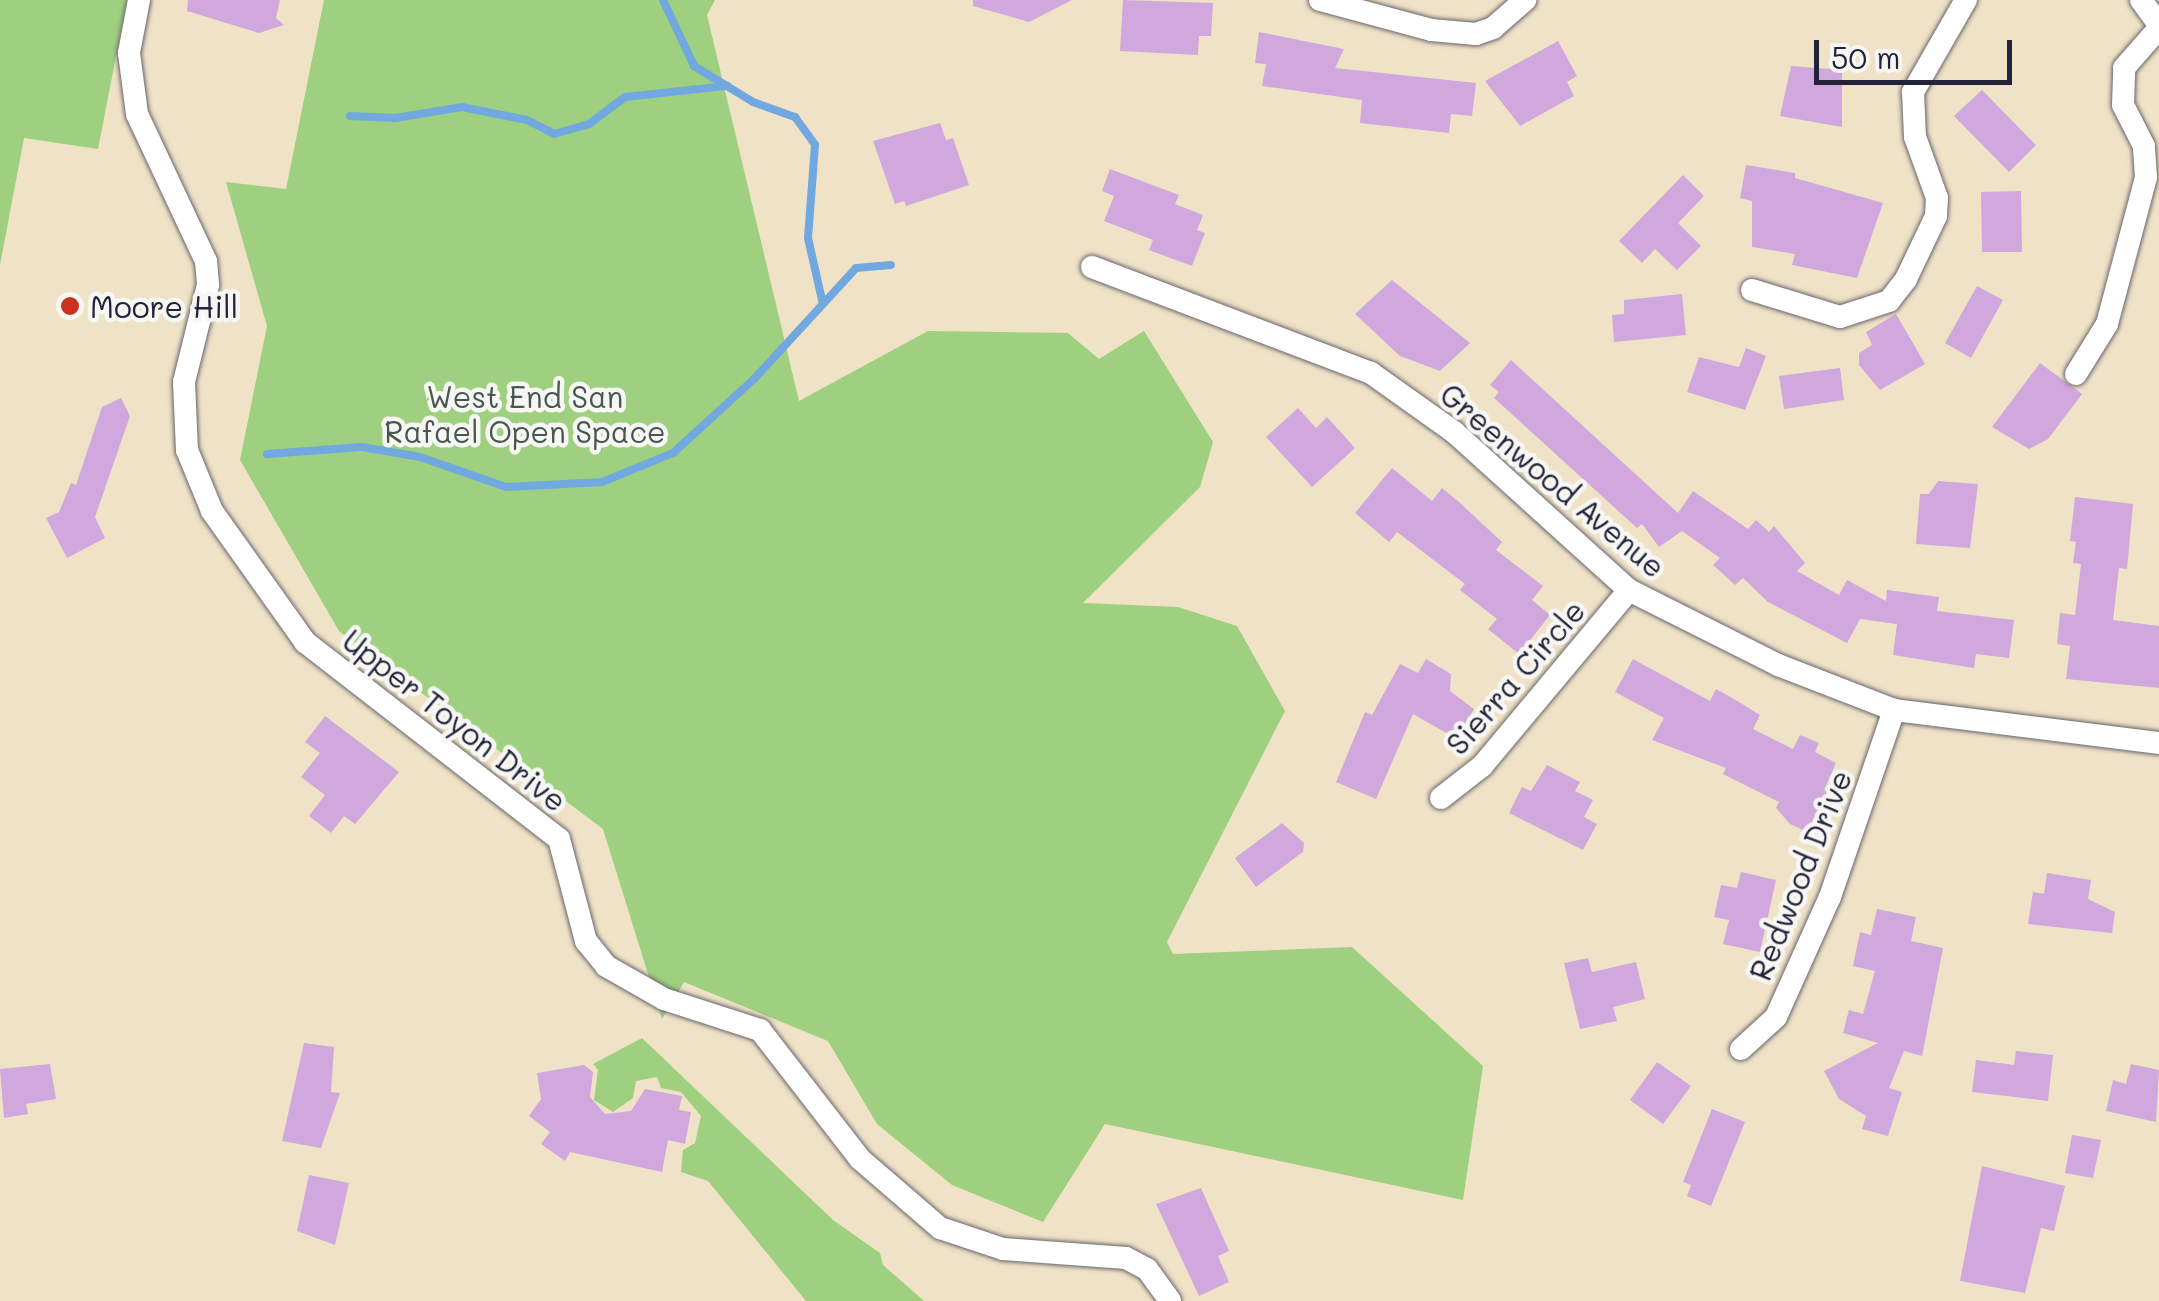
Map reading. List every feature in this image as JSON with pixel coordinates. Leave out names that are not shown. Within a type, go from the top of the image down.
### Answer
[{"type":"street","name":"Upper Toyon Drive","points":[[139,0],[129,54],[138,114],[206,261],[208,285],[184,382],[188,450],[212,511],[305,642],[558,840],[581,928],[606,966],[664,999],[760,1030],[860,1159],[940,1228],[1003,1249],[1126,1258],[1146,1269],[1170,1301]]},
{"type":"street","points":[[1320,0],[1430,30],[1476,34],[1493,28],[1524,0]]},
{"type":"street","points":[[1752,290],[1840,317],[1888,300],[1906,280],[1936,216],[1937,198],[1916,137],[1912,92],[1966,0]]},
{"type":"street","points":[[2076,374],[2106,324],[2146,177],[2144,146],[2123,106],[2124,68],[2159,26],[2141,0]]},
{"type":"street","name":"Greenwood Avenue","points":[[1092,267],[1370,373],[1454,432],[1630,590],[1778,665],[1894,710],[2159,742]]},
{"type":"street","name":"Sierra Circle","points":[[1441,798],[1482,766],[1630,590]]},
{"type":"street","name":"Redwood Drive","points":[[1741,1049],[1776,1016],[1830,897],[1894,710]]},
{"type":"green space","points":[[0,0],[127,0],[98,149],[24,138],[0,265]]},
{"type":"green space","name":"West End San Rafael Open Space","points":[[324,0],[715,0],[707,15],[799,401],[928,331],[1068,333],[1099,359],[1144,331],[1213,442],[1200,487],[1083,603],[1178,607],[1237,626],[1285,711],[1167,942],[1173,954],[1352,947],[1483,1066],[1463,1200],[1105,1124],[1043,1222],[952,1185],[877,1124],[828,1041],[684,982],[662,1019],[603,829],[339,631],[240,460],[267,326],[226,182],[286,189]]},
{"type":"green space","points":[[642,1038],[833,1220],[880,1253],[883,1265],[924,1301],[806,1301],[708,1181],[681,1172],[683,1150],[695,1143],[701,1116],[681,1092],[661,1088],[657,1077],[636,1081],[633,1098],[613,1112],[594,1100],[598,1070],[593,1064]]},
{"type":"building","points":[[188,0],[280,0],[276,18],[284,25],[259,33],[187,11]]},
{"type":"building","points":[[973,0],[1072,0],[1029,22],[973,6]]},
{"type":"building","points":[[1123,0],[1213,3],[1211,36],[1199,36],[1198,55],[1120,51]]},
{"type":"building","points":[[1259,32],[1344,49],[1335,68],[1476,83],[1472,116],[1451,114],[1449,133],[1360,123],[1362,100],[1262,86],[1266,64],[1255,63]]},
{"type":"building","points":[[1558,41],[1577,76],[1567,82],[1574,96],[1520,126],[1485,81]]},
{"type":"building","points":[[1791,66],[1842,70],[1842,127],[1780,116]]},
{"type":"building","points":[[1982,90],[2036,145],[2009,172],[1954,116]]},
{"type":"building","points":[[940,123],[946,140],[953,138],[969,185],[906,206],[904,201],[895,204],[873,141]]},
{"type":"building","points":[[1746,165],[1795,173],[1795,178],[1883,203],[1857,278],[1792,265],[1795,254],[1752,247],[1752,201],[1740,198]]},
{"type":"building","points":[[1110,169],[1179,195],[1175,204],[1203,215],[1197,230],[1205,233],[1192,266],[1149,250],[1153,240],[1104,221],[1114,196],[1102,191]]},
{"type":"building","points":[[1683,175],[1704,196],[1678,223],[1701,246],[1677,270],[1655,249],[1642,263],[1619,241]]},
{"type":"building","points":[[2021,191],[2022,252],[1982,252],[1981,192]]},
{"type":"building","points":[[1392,280],[1470,343],[1440,371],[1400,356],[1355,314]]},
{"type":"building","points":[[1977,286],[2003,300],[1971,358],[1945,343]]},
{"type":"building","points":[[1682,294],[1686,335],[1614,342],[1612,315],[1624,314],[1624,300]]},
{"type":"building","points":[[1896,314],[1925,364],[1880,390],[1859,365],[1859,353],[1872,345],[1866,332]]},
{"type":"building","points":[[1746,348],[1766,356],[1745,410],[1687,392],[1699,357],[1739,367]]},
{"type":"building","points":[[1511,360],[1678,513],[1693,491],[1748,529],[1756,520],[1769,532],[1774,526],[1805,563],[1797,571],[1839,595],[1847,580],[1886,601],[1887,590],[1939,597],[1937,611],[2014,620],[2009,658],[1976,654],[1974,668],[1893,655],[1897,624],[1860,619],[1847,643],[1768,602],[1743,578],[1735,585],[1713,565],[1720,558],[1682,531],[1659,547],[1642,524],[1637,528],[1494,398],[1499,392],[1490,385]]},
{"type":"building","points":[[2040,363],[2082,394],[2048,439],[2029,449],[1992,427]]},
{"type":"building","points":[[1840,368],[1844,400],[1784,409],[1779,376]]},
{"type":"building","points":[[121,398],[130,416],[95,517],[105,538],[67,558],[46,518],[59,512],[71,483],[76,485],[102,407]]},
{"type":"building","points":[[1298,408],[1316,428],[1327,417],[1355,448],[1312,487],[1266,437]]},
{"type":"building","points":[[1392,468],[1432,501],[1442,488],[1502,542],[1496,550],[1543,586],[1532,600],[1550,615],[1519,654],[1488,629],[1497,619],[1460,590],[1465,584],[1397,532],[1389,542],[1355,513]]},
{"type":"building","points":[[1938,481],[1978,484],[1970,548],[1916,544],[1920,494],[1929,494]]},
{"type":"building","points":[[2075,497],[2133,504],[2127,569],[2119,568],[2113,620],[2159,626],[2159,688],[2066,679],[2070,646],[2057,644],[2060,613],[2075,615],[2081,564],[2073,563],[2076,542],[2070,541]]},
{"type":"building","points":[[1426,659],[1451,674],[1450,691],[1474,709],[1457,739],[1413,714],[1376,799],[1336,782],[1365,712],[1372,715],[1400,664],[1418,673]]},
{"type":"building","points":[[1633,659],[1710,701],[1716,689],[1760,715],[1753,729],[1793,749],[1800,735],[1819,743],[1815,752],[1836,763],[1824,790],[1832,793],[1814,835],[1790,824],[1776,808],[1779,802],[1723,774],[1726,768],[1652,740],[1664,718],[1615,692]]},
{"type":"building","points":[[325,716],[399,772],[355,824],[344,816],[331,833],[309,816],[325,795],[301,777],[320,753],[305,742]]},
{"type":"building","points":[[1547,765],[1580,782],[1575,791],[1593,800],[1584,817],[1597,824],[1583,850],[1509,813],[1522,787],[1531,791]]},
{"type":"building","points":[[1282,823],[1304,843],[1303,852],[1256,887],[1235,858]]},
{"type":"building","points":[[1741,872],[1776,880],[1760,952],[1723,944],[1729,920],[1714,917],[1721,885],[1737,888]]},
{"type":"building","points":[[2047,873],[2091,880],[2088,899],[2115,912],[2112,933],[2028,924],[2033,892],[2044,894]]},
{"type":"building","points":[[1877,909],[1916,917],[1911,941],[1943,948],[1922,1056],[1904,1051],[1889,1088],[1902,1092],[1888,1136],[1862,1129],[1866,1116],[1839,1099],[1824,1071],[1878,1043],[1843,1033],[1849,1010],[1863,1014],[1875,971],[1853,966],[1860,932],[1871,935]]},
{"type":"building","points":[[1588,958],[1592,972],[1636,962],[1645,999],[1613,1007],[1617,1021],[1580,1029],[1564,963]]},
{"type":"building","points":[[304,1043],[334,1047],[331,1092],[340,1093],[321,1148],[282,1141]]},
{"type":"building","points":[[2016,1051],[2053,1055],[2048,1101],[1972,1092],[1976,1060],[2014,1065]]},
{"type":"building","points":[[1657,1062],[1691,1086],[1663,1124],[1630,1100]]},
{"type":"building","points":[[50,1064],[56,1099],[26,1104],[28,1114],[4,1118],[0,1069]]},
{"type":"building","points":[[2131,1064],[2159,1070],[2156,1122],[2106,1111],[2113,1080],[2126,1084]]},
{"type":"building","points":[[584,1065],[593,1072],[590,1097],[605,1114],[631,1111],[645,1089],[682,1096],[679,1110],[691,1112],[685,1144],[668,1140],[662,1172],[570,1152],[565,1161],[541,1144],[550,1132],[529,1116],[541,1099],[537,1073]]},
{"type":"building","points":[[1712,1109],[1745,1122],[1711,1206],[1687,1196],[1691,1185],[1683,1182]]},
{"type":"building","points":[[2072,1135],[2101,1140],[2093,1178],[2065,1173]]},
{"type":"building","points":[[1982,1166],[2065,1186],[2054,1231],[2041,1228],[2025,1293],[1960,1281]]},
{"type":"building","points":[[309,1175],[349,1183],[335,1245],[297,1231]]},
{"type":"building","points":[[1201,1188],[1229,1251],[1218,1256],[1229,1282],[1199,1296],[1156,1204]]},
{"type":"waterway","points":[[663,0],[694,66],[753,102],[795,117],[815,145],[808,238],[822,300]]},
{"type":"waterway","points":[[350,116],[395,118],[462,107],[527,120],[554,134],[589,124],[625,97],[727,86]]},
{"type":"waterway","points":[[267,454],[362,447],[420,457],[506,487],[602,482],[673,453],[755,378],[856,268],[891,265]]},
{"type":"place","name":"Moore Hill","points":[[70,306]]}]
